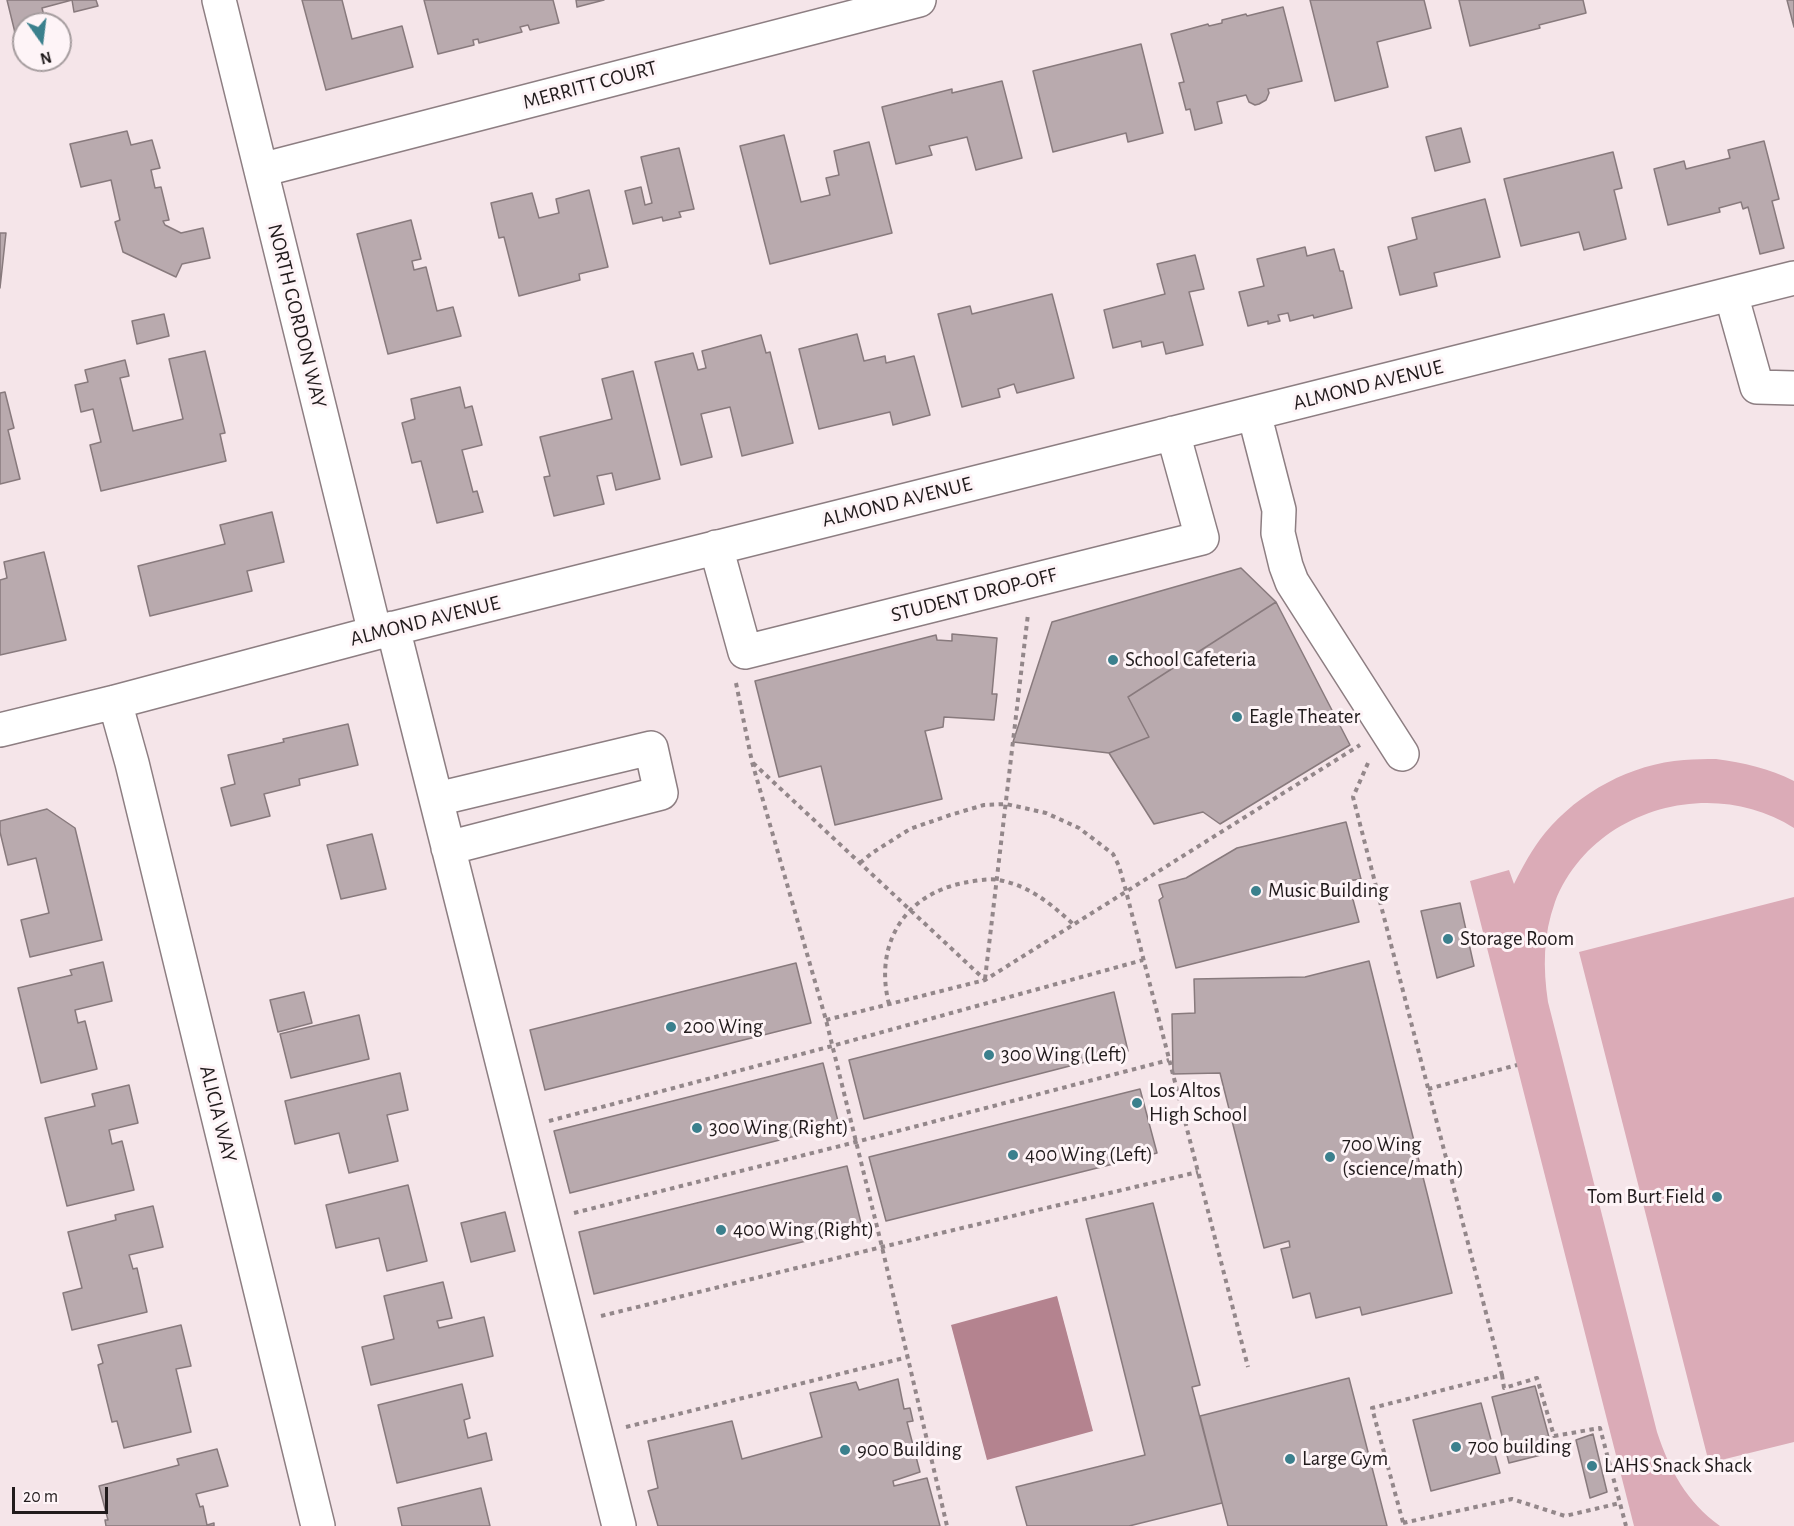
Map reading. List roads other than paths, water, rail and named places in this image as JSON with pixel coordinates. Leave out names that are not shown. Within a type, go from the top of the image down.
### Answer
[{"type":"street","name":"NORTH GORDON WAY","points":[[219,0],[261,170],[384,631],[416,724],[436,799],[619,1526]]},
{"type":"street","name":"MERRITT COURT","points":[[261,170],[919,0]]},
{"type":"street","name":"ALMOND AVENUE","points":[[0,730],[716,547],[1794,278]]},
{"type":"street","points":[[1731,294],[1757,387],[1794,388]]},
{"type":"street","points":[[1254,413],[1279,510],[1278,533],[1292,582],[1402,754]]},
{"type":"street","name":"STUDENT DROP-OFF","points":[[716,547],[745,652],[1032,581],[1202,538],[1173,433]]},
{"type":"street","name":"ALICIA WAY","points":[[115,702],[132,763],[318,1526]]},
{"type":"street","points":[[436,799],[651,748],[661,793],[448,848]]},
{"type":"place","name":"School Cafeteria","points":[[1113,660]]},
{"type":"place","name":"Eagle Theater","points":[[1237,717]]},
{"type":"place","name":"Music Building","points":[[1256,891]]},
{"type":"place","name":"Storage Room","points":[[1448,939]]},
{"type":"place","name":"200 Wing","points":[[671,1027]]},
{"type":"place","name":"300 Wing (Left)","points":[[989,1055]]},
{"type":"place","name":"Los Altos High School","points":[[1137,1103]]},
{"type":"place","name":"300 Wing (Right)","points":[[697,1128]]},
{"type":"place","name":"400 Wing (Left)","points":[[1013,1155]]},
{"type":"place","name":"700 Wing (science/math)","points":[[1330,1157]]},
{"type":"place","name":"Tom Burt Field","points":[[1717,1197]]},
{"type":"place","name":"400 Wing (Right)","points":[[721,1230]]},
{"type":"place","name":"700 building","points":[[1456,1447]]},
{"type":"place","name":"900 Building","points":[[845,1450]]},
{"type":"place","name":"Large Gym","points":[[1290,1459]]},
{"type":"place","name":"LAHS Snack Shack","points":[[1592,1466]]}]
